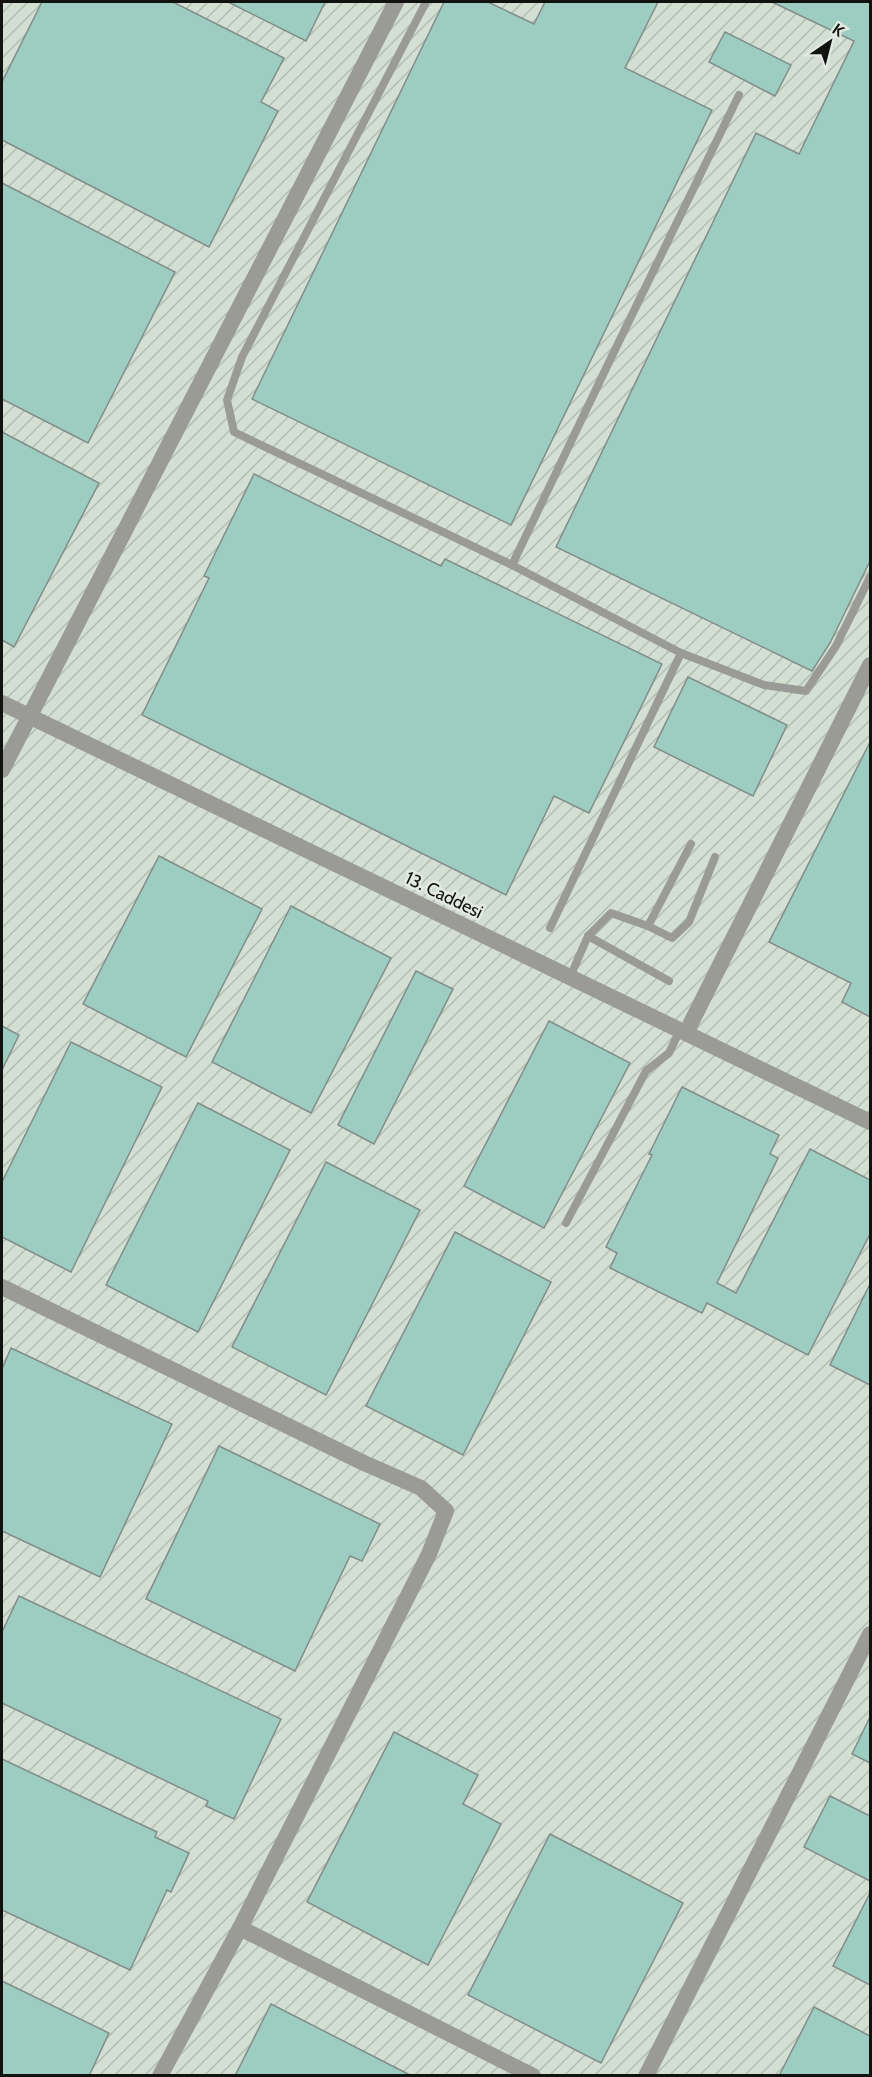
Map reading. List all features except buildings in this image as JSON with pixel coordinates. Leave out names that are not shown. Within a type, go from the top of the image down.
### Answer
[{"type":"street","points":[[2,770],[396,2]]},
{"type":"street","points":[[683,1032],[870,665]]},
{"type":"street","name":"13. Caddesi","points":[[2,703],[870,1122]]},
{"type":"street","points":[[2,1287],[420,1488],[446,1511],[423,1564],[240,1928],[160,2076]]},
{"type":"street","points":[[646,2076],[870,1634]]},
{"type":"street","points":[[240,1928],[533,2076]]},
{"type":"lane","points":[[426,2],[242,357],[227,400],[234,432],[512,565],[681,653],[764,685],[806,691],[836,646],[870,578]]},
{"type":"lane","points":[[512,565],[739,95]]},
{"type":"lane","points":[[550,927],[681,653]]},
{"type":"lane","points":[[648,926],[691,844]]},
{"type":"lane","points":[[570,977],[588,936],[611,913],[648,926],[672,938],[689,922],[715,857]]},
{"type":"lane","points":[[588,936],[669,981]]},
{"type":"lane","points":[[566,1223],[646,1071],[669,1053],[683,1032]]},
{"type":"shaded area","points":[[2,2],[870,2],[870,2075],[2,2075]]}]
